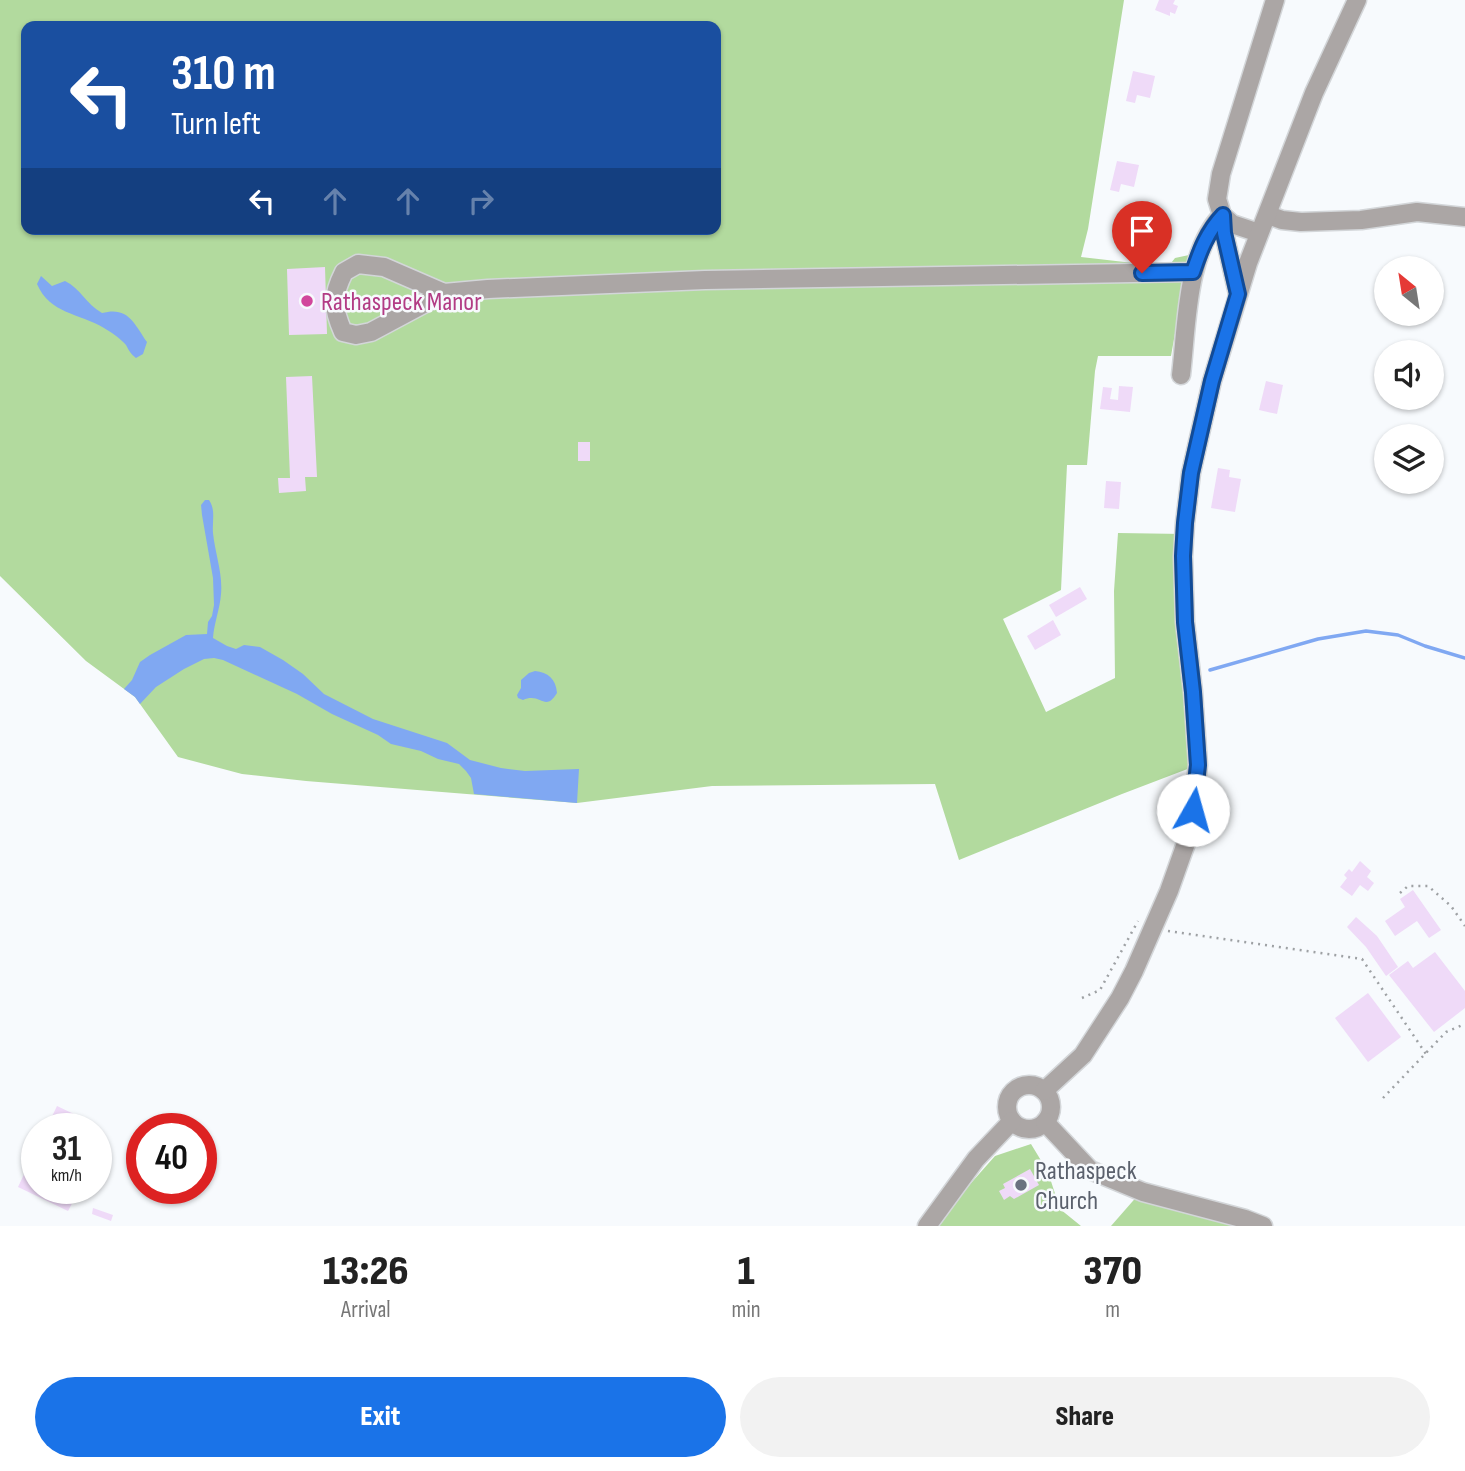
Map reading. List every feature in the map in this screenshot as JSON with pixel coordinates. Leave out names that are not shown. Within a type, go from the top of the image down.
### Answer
[{"type":"street","points":[[1238,294],[1224,233],[1223,215],[1217,199],[1221,174],[1275,0]]},
{"type":"street","points":[[1044,1091],[1083,1055],[1120,998],[1169,891],[1190,832],[1198,765],[1185,622],[1183,556],[1191,473],[1212,381],[1259,233],[1314,93],[1356,0]]},
{"type":"street","points":[[1268,215],[1301,222],[1361,220],[1417,212],[1465,217]]},
{"type":"street","points":[[1223,215],[1233,224],[1259,233]]},
{"type":"street","points":[[1181,375],[1193,272],[1212,226],[1223,215]]},
{"type":"street","points":[[444,293],[384,267],[358,264],[344,272],[334,300],[343,332],[356,335],[371,332],[444,293],[488,289],[705,280],[1193,272]]},
{"type":"street","points":[[1031,1085],[1044,1091],[1051,1103],[1051,1110],[1045,1122],[1032,1129],[1018,1126],[1012,1121],[1007,1107],[1012,1093],[1031,1085]]},
{"type":"street","points":[[927,1226],[976,1159],[1012,1121]]},
{"type":"street","points":[[1045,1122],[1090,1170],[1143,1192],[1263,1226]]},
{"type":"path","points":[[1400,893],[1408,886],[1428,886],[1451,906],[1465,926]]},
{"type":"path","points":[[1082,999],[1100,990],[1138,921]]},
{"type":"path","points":[[1168,931],[1362,958],[1426,1054]]},
{"type":"path","points":[[1383,1098],[1446,1032],[1465,1024]]},
{"type":"green space","points":[[0,0],[1124,0],[1088,229],[1081,257],[1168,267],[1175,258],[1189,255],[1171,356],[1098,356],[1087,465],[1067,465],[1061,590],[1003,619],[1046,712],[1115,678],[1114,591],[1118,533],[1184,534],[1198,765],[959,860],[935,784],[712,786],[577,803],[242,774],[178,757],[135,697],[86,661],[0,576]]},
{"type":"green space","points":[[1031,1144],[1048,1172],[1060,1209],[1081,1226],[937,1226],[995,1156]]},
{"type":"green space","points":[[1139,1194],[1236,1221],[1234,1226],[1111,1226]]},
{"type":"water","points":[[41,276],[52,286],[65,281],[70,284],[102,313],[111,311],[124,314],[147,342],[143,354],[136,358],[124,343],[110,332],[66,312],[49,301],[37,284]]},
{"type":"water","points":[[205,500],[209,500],[212,508],[213,533],[221,579],[213,638],[236,649],[244,645],[260,647],[303,674],[324,694],[373,719],[447,743],[470,760],[525,771],[579,769],[577,803],[474,794],[471,778],[459,764],[391,744],[297,694],[223,660],[204,659],[184,669],[156,687],[140,704],[124,689],[132,680],[140,662],[186,635],[207,634],[214,605],[213,578],[201,505]]},
{"type":"water","points":[[535,671],[544,673],[553,680],[557,693],[553,699],[546,702],[534,698],[518,698],[521,680]]},
{"type":"building","points":[[1159,0],[1175,0],[1173,4],[1178,6],[1175,14],[1170,12],[1170,16],[1155,10]]},
{"type":"building","points":[[1133,71],[1155,76],[1150,98],[1137,95],[1135,103],[1126,101]]},
{"type":"building","points":[[1117,161],[1139,165],[1134,187],[1121,184],[1119,192],[1110,190]]},
{"type":"building","points":[[1138,243],[1157,243],[1155,258],[1144,259],[1143,249],[1138,249]]},
{"type":"building","name":"Rathaspeck Manor","points":[[325,267],[327,334],[289,335],[287,269]]},
{"type":"building","points":[[312,376],[317,477],[305,477],[306,491],[279,493],[278,478],[290,478],[286,377]]},
{"type":"building","points":[[1266,381],[1283,385],[1277,414],[1259,410]]},
{"type":"building","points":[[1119,386],[1133,387],[1130,412],[1100,409],[1103,387],[1112,388],[1110,399],[1118,400]]},
{"type":"building","points":[[578,442],[590,442],[590,461],[578,461]]},
{"type":"building","points":[[1218,468],[1230,470],[1229,477],[1241,479],[1235,512],[1211,508]]},
{"type":"building","points":[[1106,481],[1121,482],[1119,509],[1104,508]]},
{"type":"building","points":[[1080,587],[1087,599],[1056,617],[1049,605]]},
{"type":"building","points":[[1053,620],[1061,635],[1035,650],[1027,636]]},
{"type":"building","points":[[1360,861],[1371,871],[1367,877],[1374,883],[1368,891],[1360,885],[1352,896],[1340,887],[1347,878],[1344,875],[1349,869],[1352,872]]},
{"type":"building","points":[[1413,890],[1441,930],[1429,938],[1417,921],[1395,936],[1385,921],[1405,907],[1400,899]]},
{"type":"building","points":[[1356,917],[1377,936],[1398,967],[1386,976],[1366,947],[1347,927]]},
{"type":"building","points":[[1435,952],[1465,991],[1465,1008],[1434,1032],[1389,975],[1408,961],[1413,968]]},
{"type":"building","points":[[1368,993],[1401,1037],[1368,1062],[1335,1018]]},
{"type":"building","points":[[57,1106],[72,1113],[54,1113]]},
{"type":"building","name":"Rathaspeck Church","points":[[1030,1169],[1039,1185],[1014,1199],[1010,1196],[1004,1200],[999,1191],[1005,1188],[1003,1184]]},
{"type":"building","points":[[53,1204],[72,1204],[68,1211]]},
{"type":"building","points":[[93,1208],[113,1215],[111,1221],[92,1214]]},
{"type":"waterway","points":[[1210,670],[1318,639],[1366,631],[1398,635],[1465,658]]},
{"type":"place","name":"Rathaspeck Manor","points":[[307,301]]},
{"type":"place","name":"Rathaspeck Church","points":[[1021,1185]]},
{"type":"route","points":[[1142,273],[1193,272],[1212,226],[1223,215],[1224,233],[1238,294],[1212,381],[1191,473],[1183,556],[1185,622],[1198,765],[1193,810]]}]
